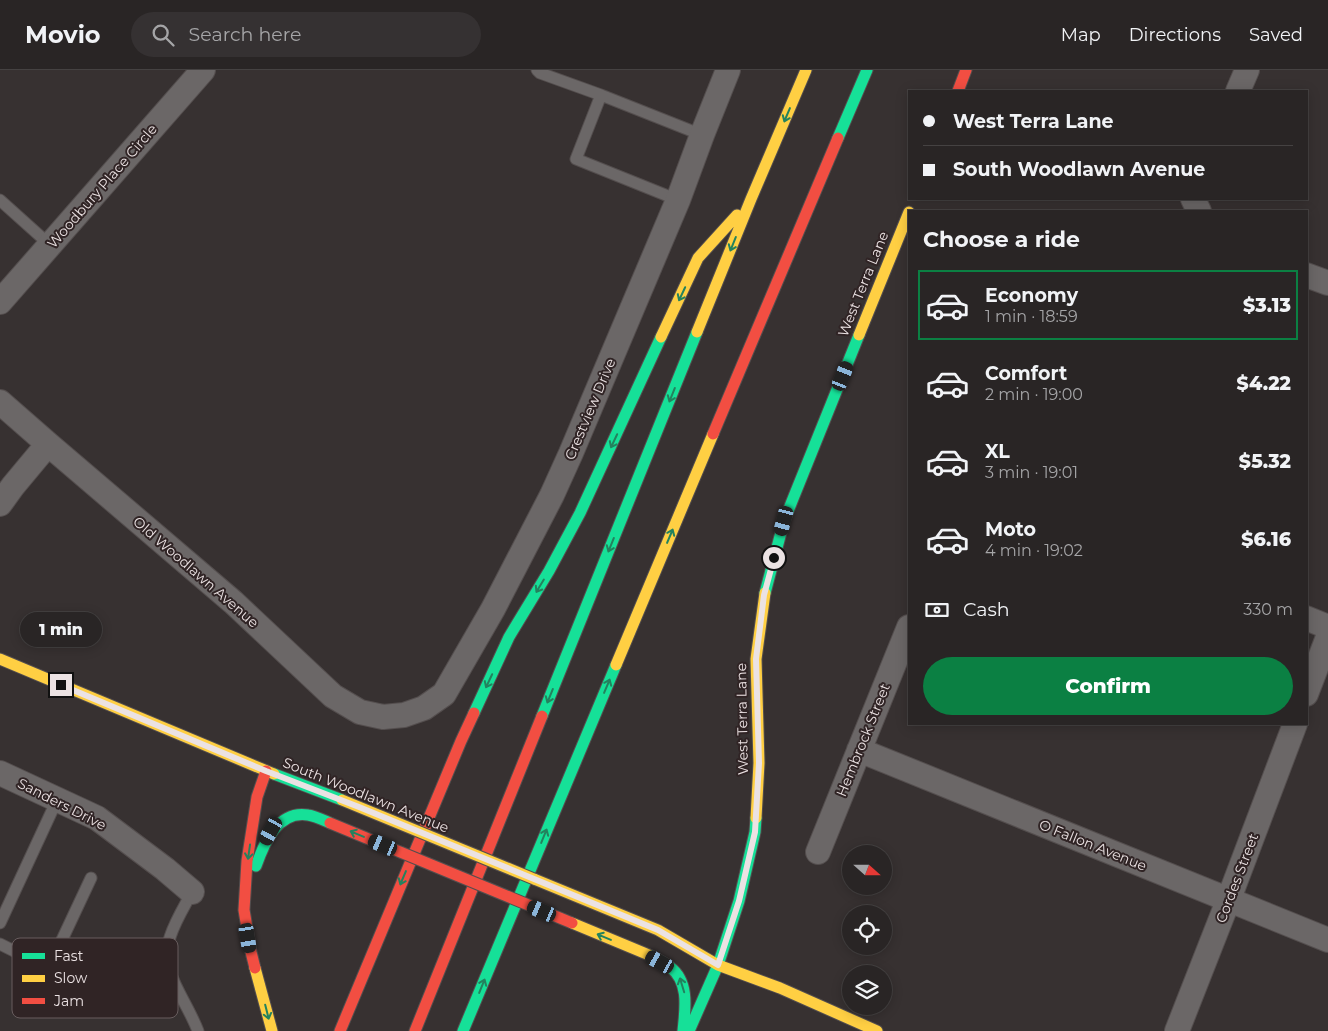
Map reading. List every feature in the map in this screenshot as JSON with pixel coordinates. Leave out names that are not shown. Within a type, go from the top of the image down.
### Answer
[{"type":"main road","points":[[415,1031],[751,199],[806,70]]},
{"type":"main road","points":[[463,1031],[867,70]]},
{"type":"main road","points":[[958,90],[966,70]]},
{"type":"main road","points":[[340,1031],[461,741],[509,636],[549,571],[580,513],[698,258],[751,199]]},
{"type":"main road","name":"West Terra Lane","points":[[689,1031],[718,965],[739,901],[755,832],[759,763],[756,659],[764,595],[784,521],[908,214]]},
{"type":"main road","name":"South Woodlawn Avenue","points":[[0,659],[266,771],[342,800],[658,930],[718,965],[780,988],[851,1026],[877,1031]]},
{"type":"main road","points":[[266,771],[257,797],[247,861],[244,910],[251,952],[272,1031]]},
{"type":"main road","points":[[244,910],[261,850],[271,831],[288,817],[306,815],[330,823],[648,955],[671,968],[679,977],[684,988],[683,1031]]},
{"type":"street","name":"Woodbury Place Circle","points":[[0,302],[203,70]]},
{"type":"street","name":"Crestview Drive","points":[[404,715],[424,708],[444,694],[493,609],[552,496],[678,200],[728,70]]},
{"type":"street","points":[[1238,90],[1247,70]]},
{"type":"street","points":[[1308,276],[1328,283]]},
{"type":"street","name":"Old Woodlawn Avenue","points":[[0,402],[233,602],[333,696],[360,712],[383,717],[404,715]]},
{"type":"street","points":[[0,504],[48,444]]},
{"type":"street","points":[[1308,619],[1328,628]]},
{"type":"street","name":"Hembrock Street","points":[[818,852],[908,629]]},
{"type":"street","points":[[1308,689],[1328,637]]},
{"type":"street","name":"Cordes Street","points":[[1177,1031],[1295,725]]},
{"type":"street","name":"O Fallon Avenue","points":[[859,750],[1328,940]]},
{"type":"street","name":"Sanders Drive","points":[[0,773],[97,818],[165,868],[192,892]]},
{"type":"lane","points":[[537,70],[702,136]]},
{"type":"lane","points":[[601,96],[576,160],[678,200]]},
{"type":"lane","points":[[0,200],[50,245]]},
{"type":"lane","points":[[0,923],[57,800]]},
{"type":"lane","points":[[63,938],[91,878]]},
{"type":"lane","points":[[171,938],[192,892]]},
{"type":"lane","points":[[0,944],[12,950]]},
{"type":"lane","points":[[178,988],[198,1031]]},
{"type":"traffic: fast","points":[[838,138],[867,70]]},
{"type":"traffic: fast","points":[[542,716],[697,332]]},
{"type":"traffic: fast","points":[[765,593],[784,521],[859,335]]},
{"type":"traffic: fast","points":[[474,713],[509,637],[549,571],[580,513],[661,337]]},
{"type":"traffic: fast","points":[[463,1031],[616,665]]},
{"type":"traffic: fast","points":[[274,774],[342,800]]},
{"type":"traffic: fast","points":[[256,866],[268,838],[280,823],[288,818],[297,815],[308,815],[330,823]]},
{"type":"traffic: fast","points":[[689,1031],[718,965],[739,901],[755,832],[756,818]]},
{"type":"traffic: fast","points":[[649,955],[670,967],[681,980],[685,997],[683,1031]]},
{"type":"traffic: slow","points":[[697,332],[806,70]]},
{"type":"traffic: slow","points":[[859,335],[908,214]]},
{"type":"traffic: slow","points":[[661,337],[698,258],[737,215]]},
{"type":"traffic: slow","points":[[616,665],[713,434]]},
{"type":"traffic: slow","points":[[756,818],[759,763],[756,659],[765,593]]},
{"type":"traffic: slow","points":[[0,659],[274,774]]},
{"type":"traffic: slow","points":[[342,800],[534,879]]},
{"type":"traffic: slow","points":[[534,879],[658,930],[718,965],[780,988],[877,1031]]},
{"type":"traffic: slow","points":[[572,923],[649,955]]},
{"type":"traffic: slow","points":[[255,968],[272,1031]]},
{"type":"traffic: jam","points":[[958,90],[966,70]]},
{"type":"traffic: jam","points":[[713,434],[838,138]]},
{"type":"traffic: jam","points":[[340,1031],[474,713]]},
{"type":"traffic: jam","points":[[415,1031],[542,716]]},
{"type":"traffic: jam","points":[[255,968],[244,910],[247,861],[257,797],[266,771]]},
{"type":"traffic: jam","points":[[330,823],[572,923]]},
{"type":"route","points":[[61,685],[266,771],[359,807],[658,930],[718,965],[739,901],[755,832],[759,763],[756,659],[764,595],[774,558]]}]
